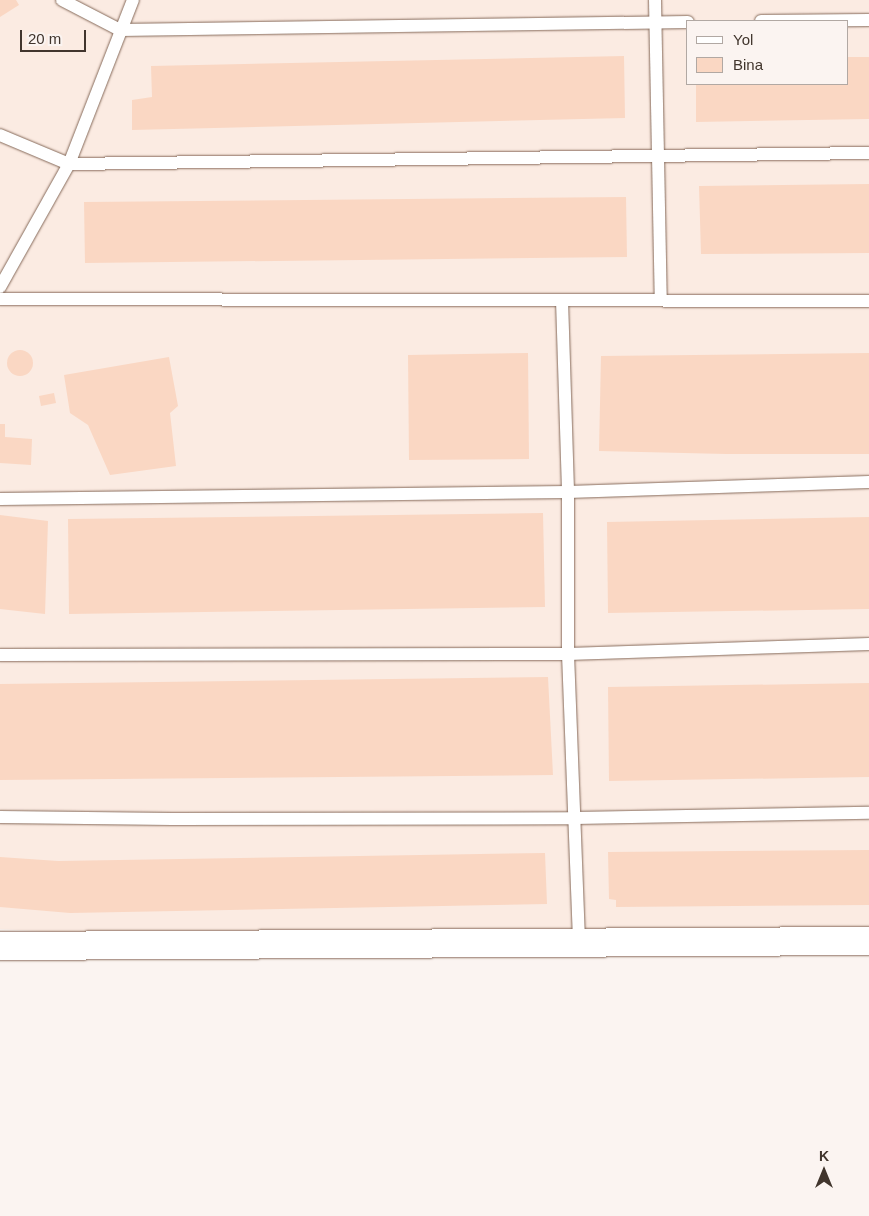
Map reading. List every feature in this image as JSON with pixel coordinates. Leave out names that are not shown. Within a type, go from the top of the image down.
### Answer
[{"type":"street","points":[[0,946],[869,941]]},
{"type":"lane","points":[[62,0],[120,30],[686,22]]},
{"type":"lane","points":[[0,287],[69,164],[133,0]]},
{"type":"lane","points":[[655,0],[661,299]]},
{"type":"lane","points":[[849,20],[869,20]]},
{"type":"lane","points":[[0,135],[69,164],[657,158],[869,153]]},
{"type":"lane","points":[[0,299],[661,299],[869,301]]},
{"type":"lane","points":[[562,300],[568,492],[568,654],[579,943]]},
{"type":"lane","points":[[0,499],[568,492],[869,482]]},
{"type":"lane","points":[[0,655],[568,654],[869,644]]},
{"type":"lane","points":[[0,817],[172,819],[574,818],[869,813]]},
{"type":"shaded area","points":[[0,0],[869,0],[869,930],[55,932],[0,929]]},
{"type":"building","points":[[0,0],[16,0],[19,5],[0,17]]},
{"type":"building","points":[[624,56],[625,118],[132,130],[132,100],[152,97],[151,66]]},
{"type":"building","points":[[849,57],[869,57],[869,119],[696,122],[696,85],[849,85]]},
{"type":"building","points":[[869,184],[869,253],[701,254],[699,186]]},
{"type":"building","points":[[626,197],[627,257],[85,263],[84,202]]},
{"type":"building","points":[[20,350],[29,354],[33,363],[29,372],[20,376],[11,372],[7,363],[11,354]]},
{"type":"building","points":[[528,353],[529,459],[409,460],[408,355]]},
{"type":"building","points":[[869,353],[869,454],[726,454],[599,451],[601,356]]},
{"type":"building","points":[[169,357],[178,406],[170,413],[176,466],[110,475],[88,425],[70,413],[64,375]]},
{"type":"building","points":[[54,393],[56,403],[41,406],[39,396]]},
{"type":"building","points":[[0,424],[5,424],[5,437],[32,439],[31,465],[0,463]]},
{"type":"building","points":[[543,513],[545,607],[69,614],[68,519]]},
{"type":"building","points":[[0,515],[48,521],[45,614],[0,609]]},
{"type":"building","points":[[869,517],[869,609],[608,613],[607,522]]},
{"type":"building","points":[[548,677],[553,775],[0,780],[0,684]]},
{"type":"building","points":[[869,683],[869,777],[609,781],[608,687]]},
{"type":"building","points":[[869,850],[869,905],[616,907],[616,900],[609,899],[608,852]]},
{"type":"building","points":[[545,853],[547,904],[70,913],[0,907],[0,857],[58,861]]}]
